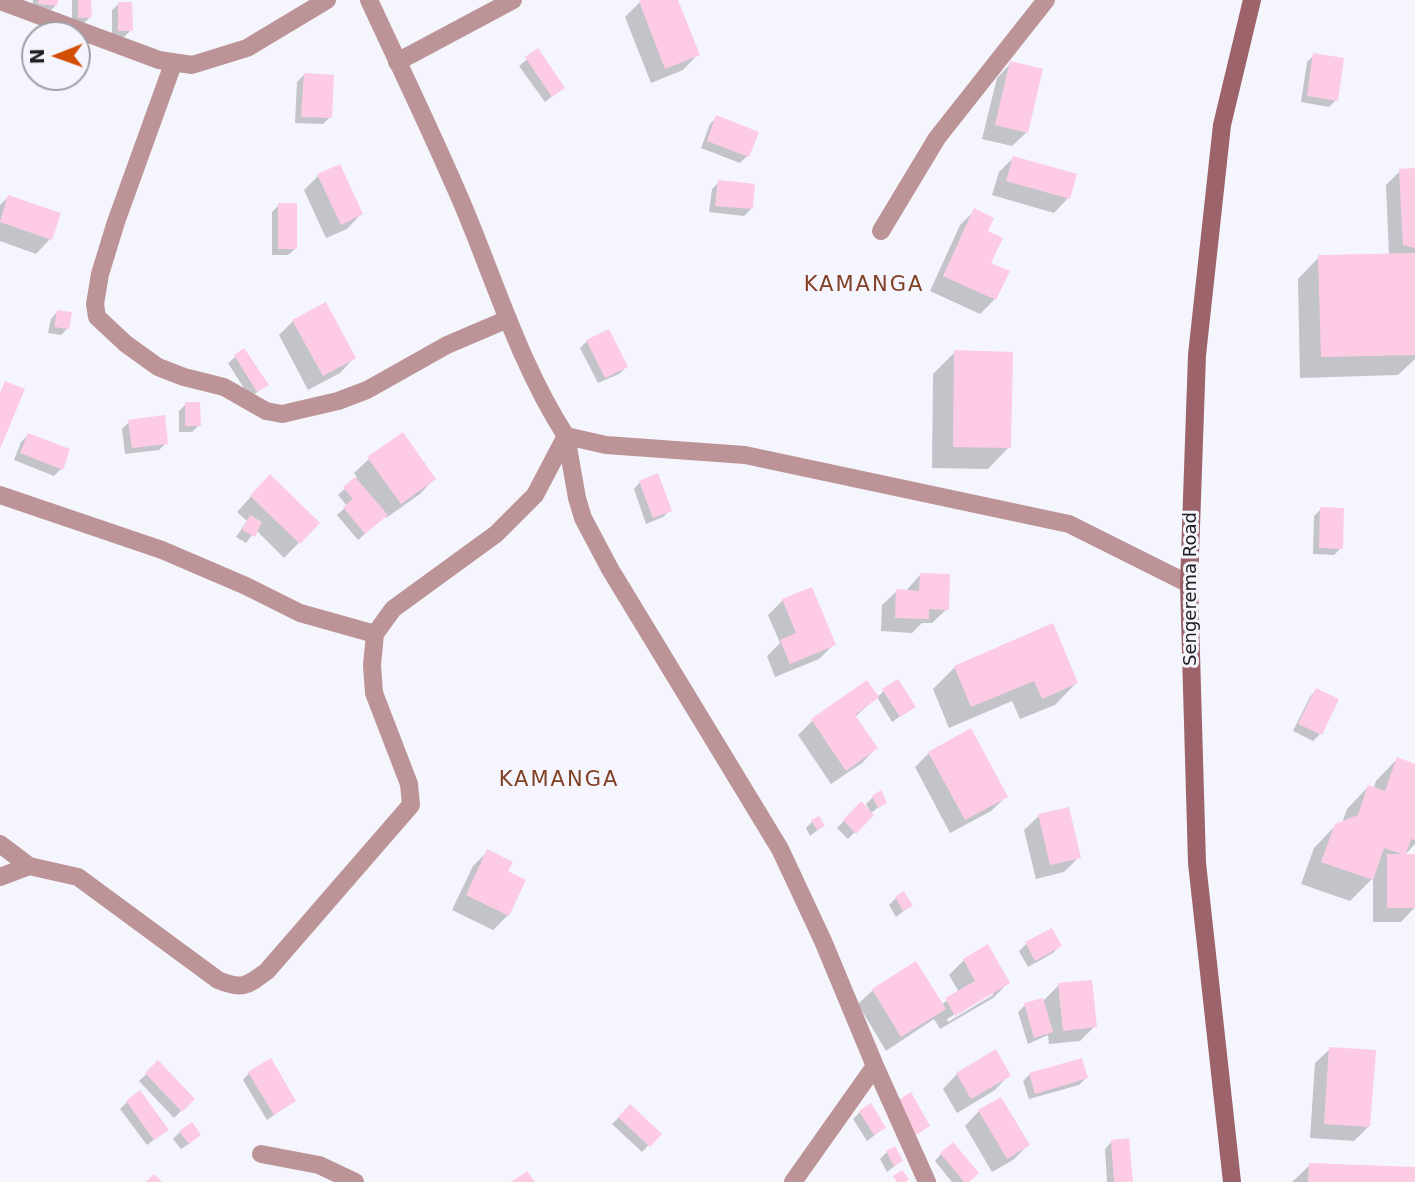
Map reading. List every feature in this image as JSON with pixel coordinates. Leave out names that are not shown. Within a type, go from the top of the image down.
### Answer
[{"type":"main road","name":"Sengerema Road","points":[[1232,1182],[1198,863],[1189,584],[1197,355],[1222,125],[1252,0]]},
{"type":"street","points":[[0,1],[173,64],[198,64],[247,48],[327,0]]},
{"type":"street","points":[[369,0],[462,202],[508,319],[546,405],[566,436],[583,518],[610,569],[780,849],[823,941],[927,1182]]},
{"type":"street","points":[[397,62],[513,0]]},
{"type":"street","points":[[881,231],[937,138],[1046,0]]},
{"type":"street","points":[[173,64],[116,222],[96,294],[96,314],[99,320],[126,344],[169,372],[215,384],[266,411],[282,414],[338,401],[367,390],[447,345],[508,319]]},
{"type":"street","points":[[566,436],[606,444],[745,455],[1069,523],[1189,584]]},
{"type":"street","points":[[0,844],[29,866],[78,877],[218,980],[235,987],[252,983],[267,971],[411,805],[409,784],[374,693],[374,634],[393,609],[496,534],[535,495],[566,436]]},
{"type":"street","points":[[0,495],[162,550],[246,586],[300,613],[374,634]]},
{"type":"street","points":[[0,877],[29,866]]},
{"type":"street","points":[[793,1182],[875,1066]]},
{"type":"street","points":[[261,1154],[319,1165],[355,1182]]},
{"type":"building","points":[[38,0],[58,0],[57,6],[38,4]]},
{"type":"building","points":[[78,0],[91,0],[92,17],[78,18]]},
{"type":"building","points":[[678,0],[700,55],[665,69],[639,1]]},
{"type":"building","points":[[118,2],[132,2],[133,31],[118,31]]},
{"type":"building","points":[[538,48],[565,88],[552,97],[525,57]]},
{"type":"building","points":[[1313,53],[1344,58],[1338,101],[1307,96]]},
{"type":"building","points":[[1010,61],[1043,69],[1028,133],[995,125]]},
{"type":"building","points":[[304,73],[334,75],[332,118],[301,117]]},
{"type":"building","points":[[716,115],[759,132],[749,157],[707,141]]},
{"type":"building","points":[[1013,156],[1077,174],[1070,199],[1006,181]]},
{"type":"building","points":[[340,164],[363,214],[341,225],[317,174]]},
{"type":"building","points":[[1415,168],[1415,248],[1403,245],[1399,169]]},
{"type":"building","points":[[718,180],[755,184],[753,209],[715,206]]},
{"type":"building","points":[[8,195],[61,213],[52,240],[0,222]]},
{"type":"building","points":[[278,203],[297,203],[297,249],[278,249]]},
{"type":"building","points":[[974,208],[994,218],[988,231],[1003,238],[991,263],[1010,271],[996,300],[943,276]]},
{"type":"building","points":[[1415,253],[1415,355],[1321,357],[1318,255]]},
{"type":"building","points":[[326,302],[356,358],[323,376],[292,320]]},
{"type":"building","points":[[57,310],[72,312],[69,329],[54,327]]},
{"type":"building","points":[[609,329],[628,367],[605,378],[586,340]]},
{"type":"building","points":[[244,348],[269,385],[257,392],[234,355]]},
{"type":"building","points":[[954,350],[1013,352],[1011,448],[953,447]]},
{"type":"building","points":[[5,381],[25,389],[0,449],[0,393]]},
{"type":"building","points":[[185,402],[200,402],[201,426],[185,426]]},
{"type":"building","points":[[165,415],[168,444],[132,448],[128,420]]},
{"type":"building","points":[[403,432],[436,479],[401,504],[367,457]]},
{"type":"building","points":[[28,433],[70,449],[63,470],[20,453]]},
{"type":"building","points":[[658,473],[672,511],[653,518],[639,481]]},
{"type":"building","points":[[270,474],[320,523],[300,544],[250,496]]},
{"type":"building","points":[[355,477],[388,515],[365,534],[343,507],[353,499],[343,487]]},
{"type":"building","points":[[1320,507],[1344,508],[1343,549],[1319,548]]},
{"type":"building","points":[[250,515],[262,522],[255,537],[242,530]]},
{"type":"building","points":[[920,573],[950,574],[949,610],[929,609],[929,619],[895,618],[896,589],[919,591]]},
{"type":"building","points":[[812,587],[836,645],[790,664],[780,640],[796,633],[782,599]]},
{"type":"building","points":[[1053,623],[1078,683],[1042,699],[1034,681],[971,707],[954,666]]},
{"type":"building","points":[[898,679],[916,707],[900,717],[882,689]]},
{"type":"building","points":[[867,680],[879,697],[855,715],[878,748],[846,771],[811,719]]},
{"type":"building","points":[[1316,688],[1339,699],[1322,735],[1298,724]]},
{"type":"building","points":[[971,728],[1008,797],[965,820],[928,752]]},
{"type":"building","points":[[1397,757],[1415,764],[1415,840],[1411,839],[1406,854],[1415,854],[1415,908],[1387,908],[1387,854],[1402,854],[1384,848],[1373,880],[1321,862],[1335,824],[1358,815],[1368,785],[1385,791]]},
{"type":"building","points":[[881,790],[887,803],[878,808],[872,796]]},
{"type":"building","points":[[861,801],[874,815],[856,834],[843,820]]},
{"type":"building","points":[[1069,807],[1081,858],[1050,865],[1038,814]]},
{"type":"building","points":[[819,816],[825,826],[817,830],[811,820]]},
{"type":"building","points":[[487,849],[513,862],[508,871],[526,880],[509,916],[466,895]]},
{"type":"building","points":[[904,891],[913,906],[903,911],[895,897]]},
{"type":"building","points":[[1052,928],[1062,946],[1035,961],[1025,942]]},
{"type":"building","points":[[988,944],[1010,983],[955,1016],[945,998],[975,981],[963,959]]},
{"type":"building","points":[[916,961],[946,1009],[901,1037],[872,989]]},
{"type":"building","points":[[1092,980],[1097,1027],[1063,1031],[1058,983]]},
{"type":"building","points":[[1043,998],[1053,1032],[1034,1038],[1024,1003]]},
{"type":"building","points":[[1329,1047],[1376,1050],[1370,1127],[1324,1124]]},
{"type":"building","points":[[996,1049],[1011,1076],[971,1099],[956,1073]]},
{"type":"building","points":[[271,1058],[296,1101],[274,1115],[248,1072]]},
{"type":"building","points":[[1082,1058],[1088,1078],[1035,1094],[1029,1073]]},
{"type":"building","points":[[158,1060],[195,1099],[182,1112],[145,1073]]},
{"type":"building","points":[[140,1090],[169,1130],[154,1140],[126,1101]]},
{"type":"building","points":[[911,1092],[930,1126],[916,1135],[897,1101]]},
{"type":"building","points":[[1001,1097],[1030,1145],[1007,1159],[978,1110]]},
{"type":"building","points":[[871,1103],[886,1128],[874,1135],[859,1111]]},
{"type":"building","points":[[630,1104],[662,1134],[650,1147],[618,1117]]},
{"type":"building","points":[[192,1122],[201,1135],[189,1144],[179,1131]]},
{"type":"building","points":[[1129,1138],[1133,1182],[1114,1182],[1111,1140]]},
{"type":"building","points":[[953,1142],[979,1173],[969,1182],[964,1182],[940,1153]]},
{"type":"building","points":[[895,1146],[903,1161],[894,1166],[886,1151]]},
{"type":"building","points":[[1309,1163],[1415,1167],[1415,1182],[1308,1182]]},
{"type":"building","points":[[902,1170],[909,1179],[906,1182],[897,1182],[893,1176]]},
{"type":"building","points":[[527,1171],[535,1182],[511,1182]]},
{"type":"building","points":[[154,1174],[162,1182],[146,1182]]},
{"type":"district","name":"KAMANGA","points":[[864,286]]},
{"type":"district","name":"KAMANGA","points":[[559,781]]}]
